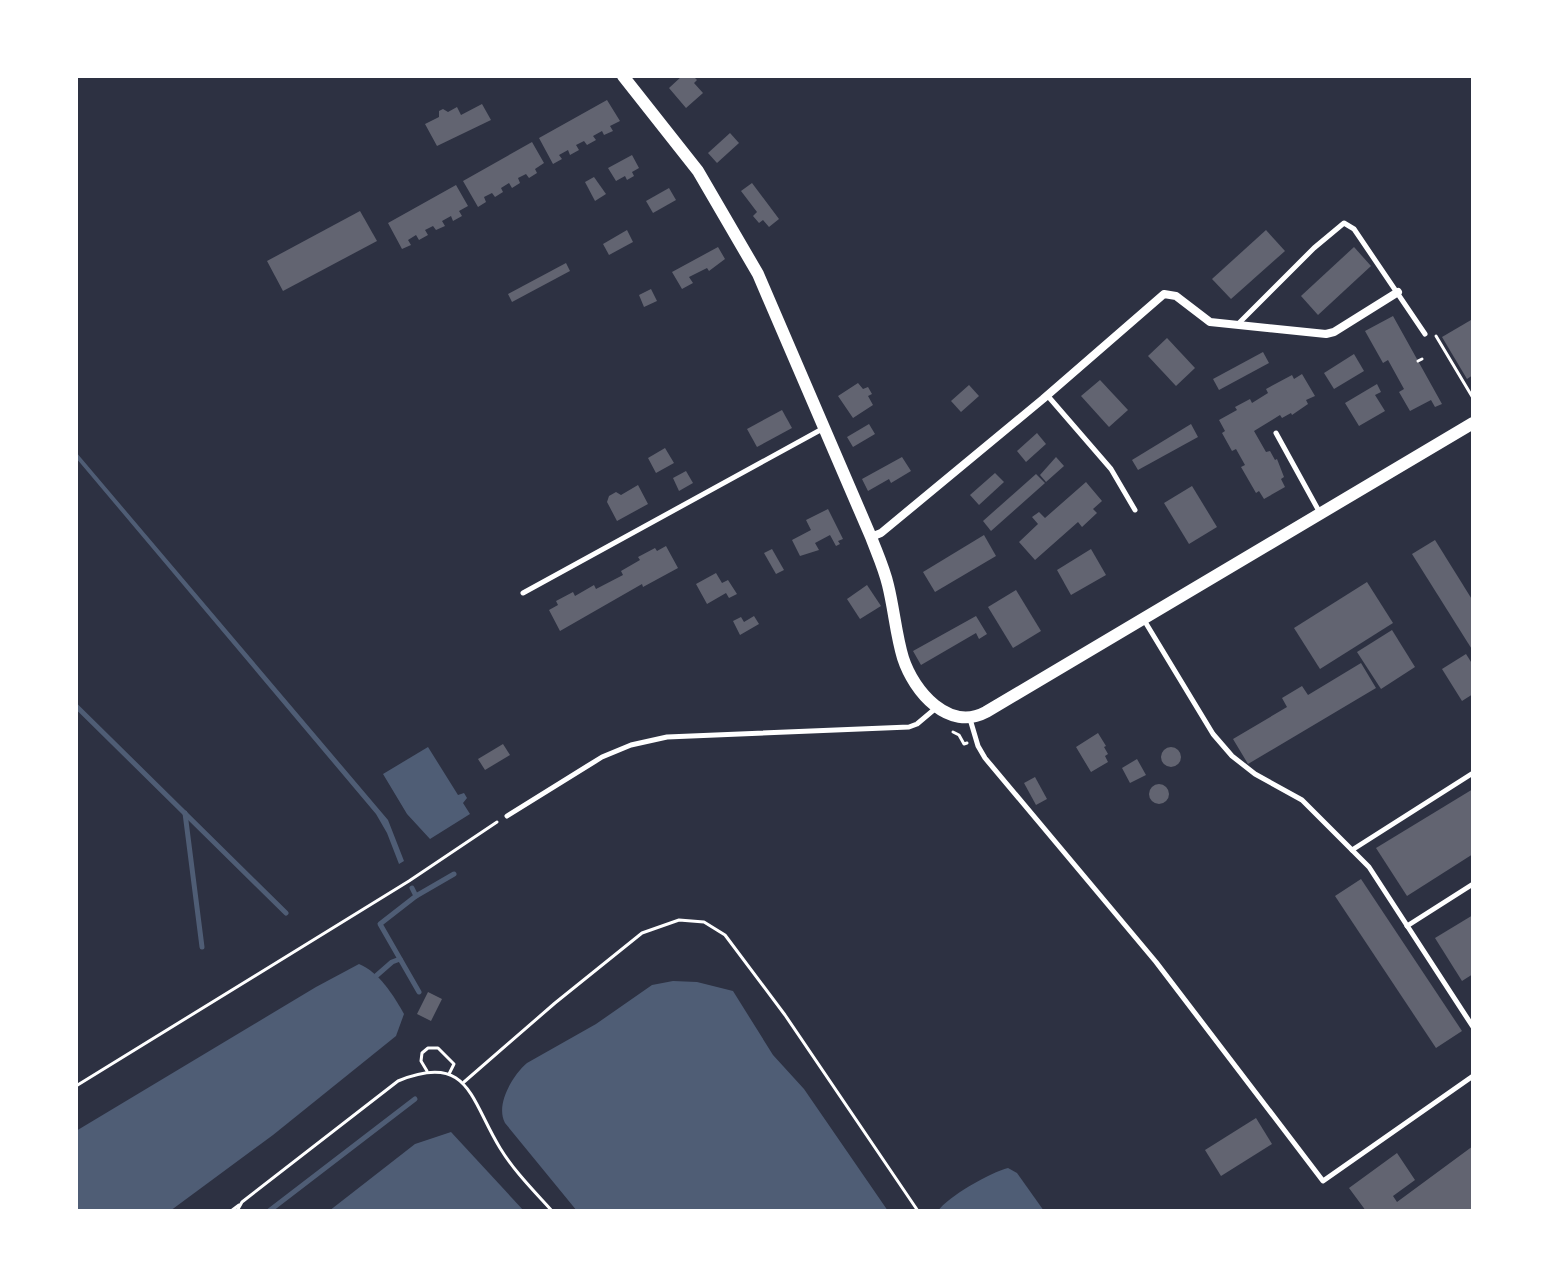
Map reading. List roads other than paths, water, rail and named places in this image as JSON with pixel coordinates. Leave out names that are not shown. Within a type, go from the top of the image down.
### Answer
[{"type":"street","points":[[623,76],[690,159],[769,296],[871,537],[885,575],[903,658],[915,680],[937,707],[948,715],[970,719],[994,708],[1473,423]]},
{"type":"street","points":[[871,537],[881,533],[1164,294],[1176,296],[1210,322],[1326,334],[1398,292]]},
{"type":"lane","points":[[1239,323],[1314,248],[1344,223],[1354,229],[1425,334]]},
{"type":"lane","points":[[1047,395],[1111,469],[1135,510]]},
{"type":"lane","points":[[523,593],[825,428]]},
{"type":"lane","points":[[1276,433],[1321,513]]},
{"type":"lane","points":[[1143,619],[1213,734],[1232,756],[1255,774],[1302,800],[1369,867],[1473,1027]]},
{"type":"lane","points":[[507,816],[602,757],[631,745],[667,737],[909,727],[937,707]]},
{"type":"lane","points":[[970,719],[978,746],[988,761],[1156,962],[1323,1181],[1473,1076]]},
{"type":"lane","points":[[1352,850],[1473,773]]},
{"type":"lane","points":[[1407,926],[1473,884]]},
{"type":"water","points":[[76,452],[388,820],[404,861],[399,864],[376,814],[76,458]]},
{"type":"water","points":[[428,747],[458,795],[464,793],[467,798],[463,803],[470,814],[430,839],[407,814],[383,774]]},
{"type":"water","points":[[359,964],[391,992],[404,1014],[396,1036],[273,1135],[170,1211],[76,1211],[76,1131]]},
{"type":"water","points":[[673,981],[697,982],[733,991],[773,1055],[804,1089],[888,1211],[577,1211],[505,1123],[502,1107],[507,1090],[527,1063],[596,1024],[652,985]]},
{"type":"water","points":[[451,1132],[524,1211],[329,1211],[415,1144]]},
{"type":"water","points":[[1008,1168],[1017,1173],[1044,1211],[938,1211],[970,1186]]},
{"type":"waterway","points":[[76,706],[286,913]]},
{"type":"waterway","points":[[185,813],[202,947]]},
{"type":"waterway","points":[[419,992],[380,924],[416,896],[454,874]]},
{"type":"waterway","points":[[412,888],[416,896]]},
{"type":"waterway","points":[[376,976],[400,959]]},
{"type":"waterway","points":[[269,1211],[415,1099]]}]
